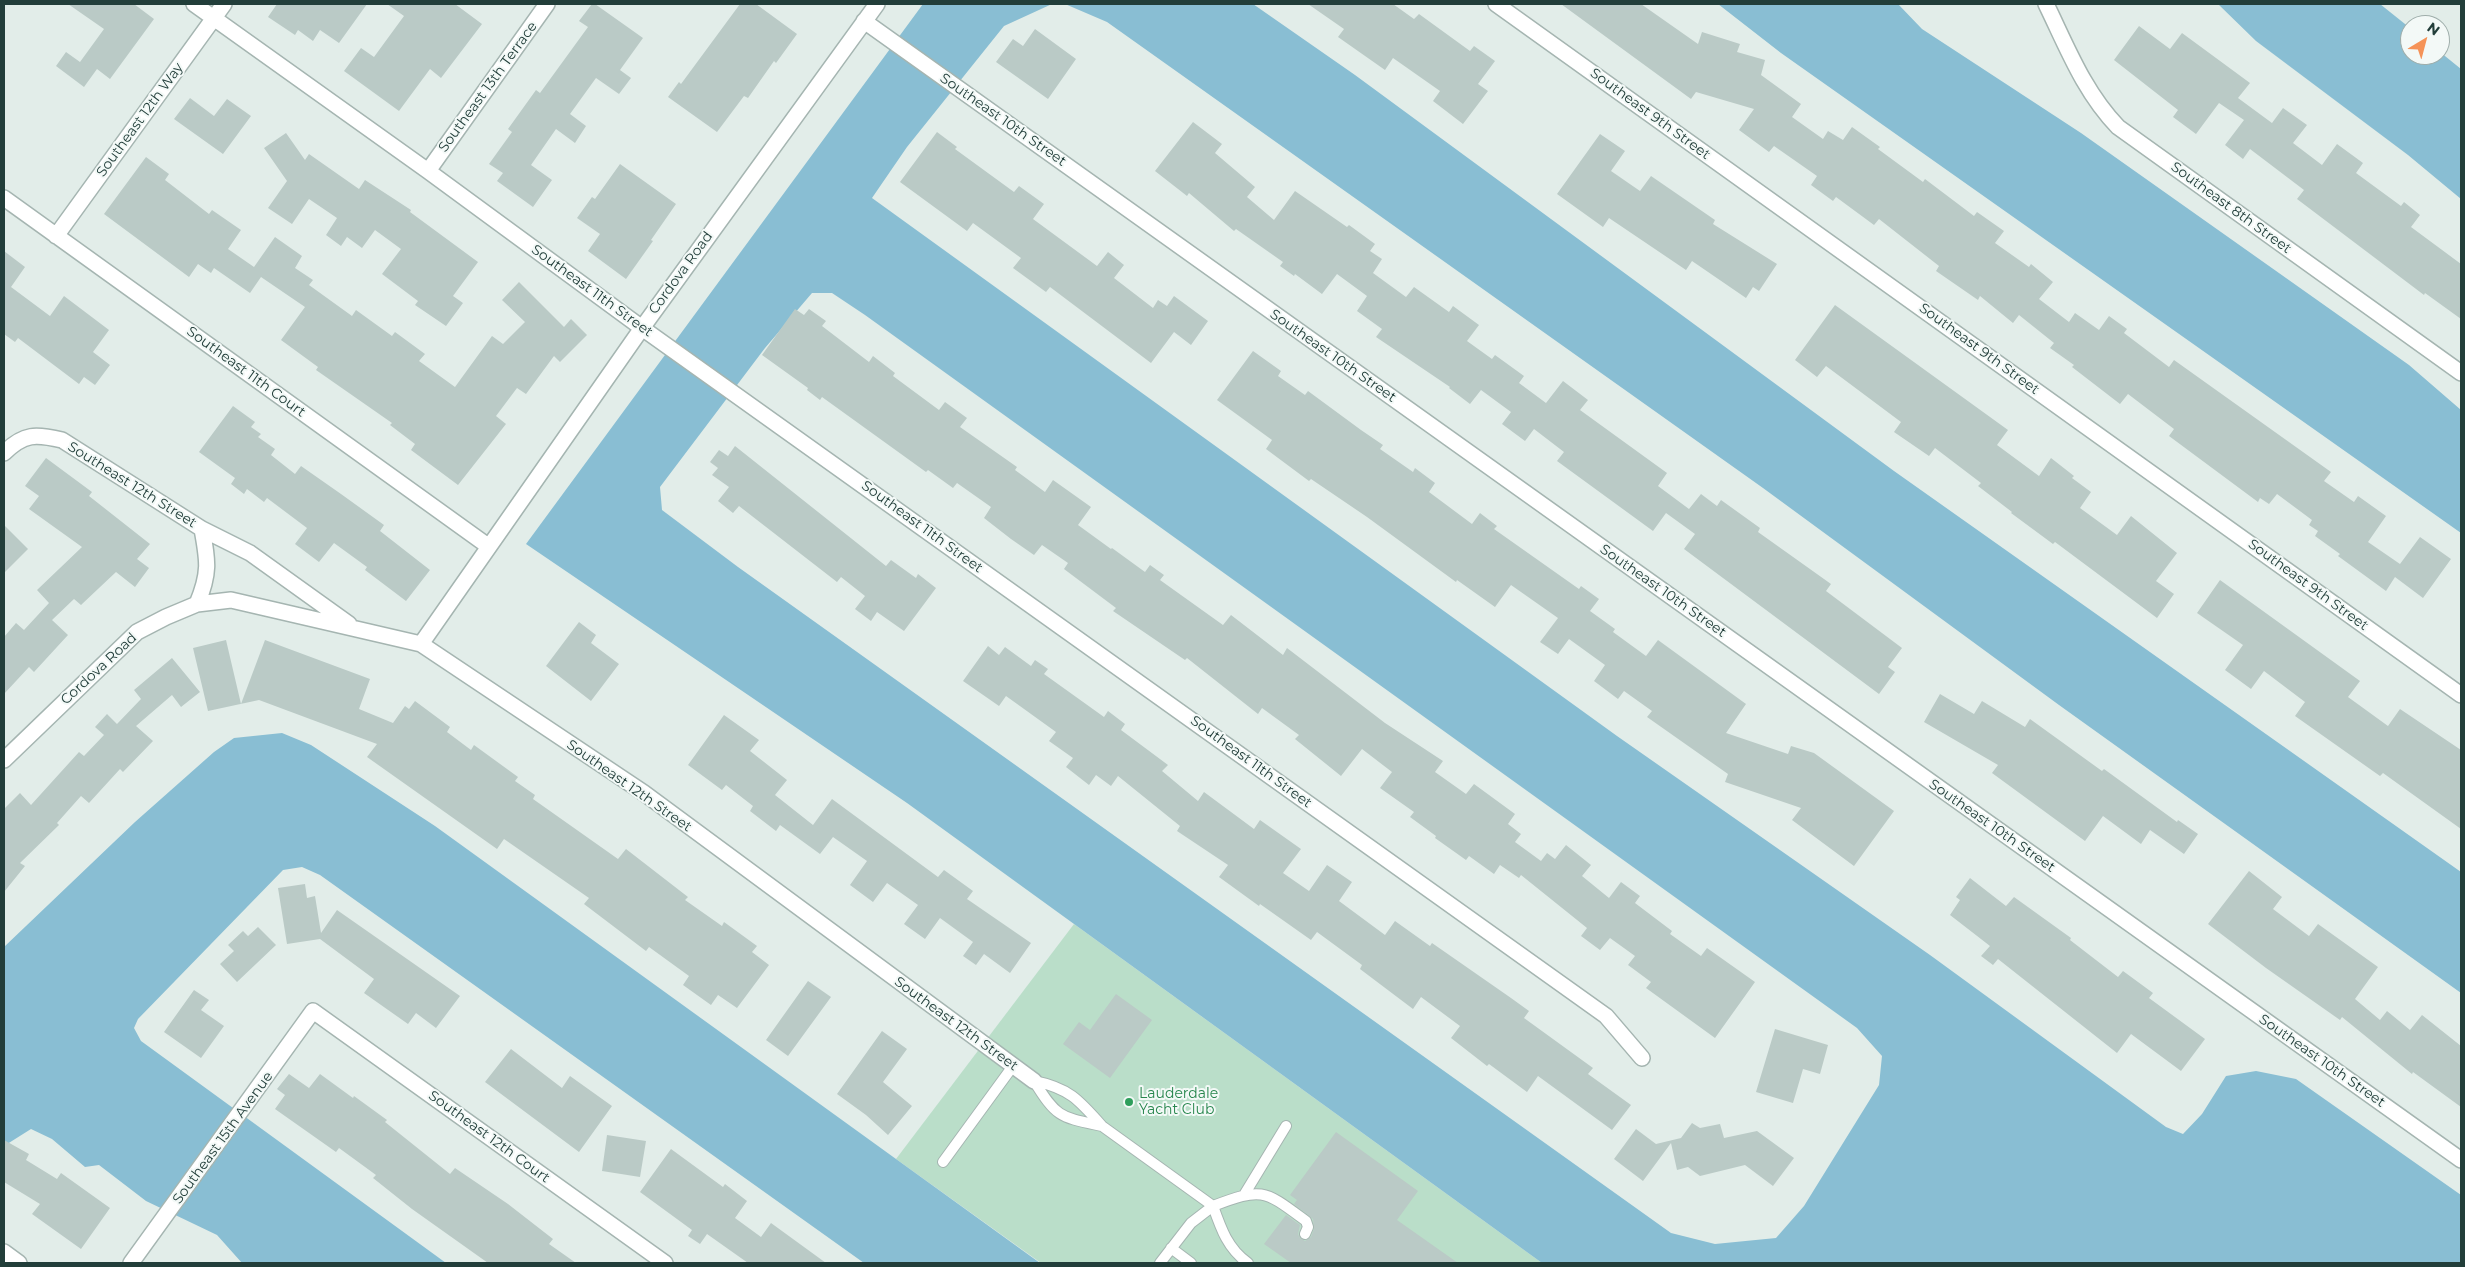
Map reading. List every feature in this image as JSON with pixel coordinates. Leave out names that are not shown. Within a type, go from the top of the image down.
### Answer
[{"type":"street","name":"Southeast 11th Street","points":[[194,4],[428,170],[642,328],[1606,1016],[1642,1058]]},
{"type":"street","name":"Southeast 12th Way","points":[[56,236],[224,4]]},
{"type":"street","name":"Southeast 13th Terrace","points":[[428,170],[547,4]]},
{"type":"street","name":"Cordova Road","points":[[421,644],[642,328],[877,4]]},
{"type":"street","name":"Southeast 9th Street","points":[[1496,4],[2461,695]]},
{"type":"street","name":"Southeast 8th Street","points":[[2046,4],[2087,88],[2101,110],[2118,126],[2461,373]]},
{"type":"street","name":"Southeast 10th Street","points":[[864,21],[2461,1160]]},
{"type":"street","name":"Southeast 11th Court","points":[[4,198],[488,546]]},
{"type":"street","name":"Southeast 12th Street","points":[[4,452],[14,443],[36,434],[62,440],[202,529],[250,553],[357,629],[421,644],[644,794],[1034,1081]]},
{"type":"street","name":"Southeast 12th Street","points":[[197,604],[205,585],[208,562],[202,529]]},
{"type":"street","name":"Cordova Road","points":[[4,760],[137,632],[197,604],[231,600],[357,629]]},
{"type":"street","name":"Southeast 15th Avenue","points":[[131,1263],[313,1011]]},
{"type":"street","name":"Southeast 12th Court","points":[[313,1011],[665,1263]]},
{"type":"street","points":[[4,1252],[19,1263]]},
{"type":"lane","points":[[943,1162],[1014,1066]]},
{"type":"lane","points":[[1034,1081],[1047,1102],[1063,1118],[1102,1126]]},
{"type":"lane","points":[[1034,1081],[1056,1086],[1077,1098],[1102,1126],[1213,1206],[1224,1236],[1237,1255],[1248,1263]]},
{"type":"lane","points":[[1244,1195],[1286,1126]]},
{"type":"lane","points":[[1160,1263],[1191,1222],[1213,1206],[1244,1195],[1264,1193],[1286,1206],[1306,1221],[1308,1227],[1305,1234]]},
{"type":"lane","points":[[1171,1248],[1191,1263]]},
{"type":"green space","name":"Lauderdale Yacht Club","points":[[1074,924],[1542,1263],[1041,1263],[896,1159]]},
{"type":"water","points":[[923,4],[1052,4],[1004,26],[907,147],[872,198],[1617,736],[1930,955],[2166,1127],[2183,1134],[2202,1114],[2226,1076],[2256,1071],[2296,1079],[2461,1195],[2461,1263],[1542,1263],[907,803],[526,544]],"holes":[[[812,293],[832,293],[1857,1028],[1882,1056],[1879,1085],[1804,1206],[1776,1238],[1715,1244],[1671,1233],[738,567],[662,510],[660,487],[765,348]]]},
{"type":"water","points":[[1065,4],[1253,4],[1355,75],[1894,471],[2461,872],[2461,993],[2059,705],[1763,488],[1107,22]]},
{"type":"water","points":[[1718,4],[1898,4],[1922,29],[2081,133],[2409,365],[2461,410],[2461,533],[1781,53]]},
{"type":"water","points":[[2218,4],[2380,4],[2400,20],[2400,65],[2450,65],[2450,60],[2461,69],[2461,199],[2408,155],[2256,41]]},
{"type":"water","points":[[282,733],[311,745],[435,826],[1040,1263],[864,1263],[320,875],[302,867],[283,870],[138,1019],[134,1028],[141,1041],[446,1263],[242,1263],[217,1235],[146,1201],[99,1165],[85,1167],[52,1139],[31,1129],[4,1146],[4,947],[135,822],[214,752],[234,738]]},
{"type":"building","points":[[68,4],[134,4],[154,19],[110,79],[97,69],[84,87],[56,66],[66,52],[80,62],[104,29]]},
{"type":"building","points":[[277,4],[367,4],[339,43],[320,30],[313,41],[298,30],[295,35],[268,17]]},
{"type":"building","points":[[387,4],[455,4],[482,24],[441,78],[430,69],[399,111],[344,71],[361,48],[374,57],[404,16]]},
{"type":"building","points":[[592,4],[595,4],[643,38],[620,70],[631,78],[619,94],[596,78],[570,114],[586,126],[575,143],[556,129],[531,165],[552,180],[533,207],[497,181],[503,173],[489,164],[512,132],[508,129],[536,90],[540,93],[588,27],[579,21]]},
{"type":"building","points":[[740,4],[756,4],[797,34],[776,63],[774,61],[748,98],[744,96],[717,132],[668,97],[679,82],[681,84]]},
{"type":"building","points":[[1308,4],[1393,4],[1414,19],[1419,14],[1470,51],[1474,46],[1495,61],[1478,84],[1488,91],[1463,124],[1433,101],[1440,91],[1393,58],[1385,70],[1338,37],[1344,29]]},
{"type":"building","points":[[1561,4],[1641,4],[1698,44],[1702,32],[1740,44],[1737,52],[1765,60],[1761,75],[1801,104],[1792,117],[1823,139],[1828,131],[1843,140],[1852,127],[1923,182],[1925,179],[1974,216],[1977,212],[2004,231],[1995,243],[2029,267],[2031,264],[2053,282],[2039,299],[2069,322],[2075,313],[2099,330],[2109,316],[2127,329],[2124,333],[2169,367],[2174,360],[2331,472],[2324,481],[2354,502],[2358,496],[2386,516],[2368,542],[2400,564],[2420,537],[2451,559],[2423,598],[2395,577],[2386,591],[2338,556],[2340,554],[2315,536],[2318,531],[2309,525],[2312,520],[2277,494],[2269,504],[2260,498],[2258,502],[2169,436],[2174,429],[2128,394],[2120,404],[2072,367],[2074,365],[2050,348],[2054,343],[2019,315],[2013,323],[1980,296],[1978,300],[1936,271],[1939,266],[1879,219],[1874,225],[1836,197],[1833,201],[1811,185],[1817,176],[1774,146],[1769,152],[1739,130],[1754,109],[1696,92],[1691,99]]},
{"type":"building","points":[[2139,26],[2170,49],[2182,33],[2250,83],[2238,98],[2272,123],[2283,108],[2307,125],[2293,143],[2322,165],[2337,144],[2363,163],[2356,173],[2401,206],[2404,202],[2420,215],[2411,227],[2461,264],[2461,319],[2425,293],[2424,295],[2297,199],[2304,190],[2250,149],[2243,159],[2225,145],[2244,120],[2219,103],[2196,134],[2173,117],[2178,110],[2114,60]]},
{"type":"building","points":[[1035,29],[1076,59],[1048,99],[996,62],[1013,39],[1023,46]]},
{"type":"building","points":[[190,98],[214,116],[227,99],[251,116],[223,154],[174,119]]},
{"type":"building","points":[[1193,122],[1222,144],[1215,153],[1255,187],[1247,197],[1274,220],[1295,191],[1347,227],[1349,225],[1375,244],[1370,251],[1382,259],[1373,273],[1406,297],[1414,287],[1449,312],[1453,306],[1479,325],[1467,341],[1492,359],[1495,355],[1524,376],[1519,383],[1546,403],[1563,381],[1588,400],[1580,410],[1667,473],[1658,486],[1689,509],[1701,494],[1717,506],[1721,500],[1760,528],[1758,532],[1831,584],[1826,591],[1902,648],[1888,667],[1895,672],[1879,694],[1684,549],[1695,534],[1666,513],[1653,531],[1557,461],[1564,452],[1534,429],[1525,441],[1502,424],[1511,412],[1481,390],[1470,404],[1450,387],[1376,337],[1382,329],[1357,311],[1367,296],[1337,274],[1322,294],[1295,274],[1294,276],[1280,266],[1283,262],[1236,229],[1234,231],[1189,193],[1187,196],[1155,171]]},
{"type":"building","points":[[937,132],[957,147],[955,149],[1014,192],[1019,186],[1044,204],[1033,219],[1097,266],[1108,252],[1124,265],[1114,278],[1153,308],[1158,300],[1167,306],[1174,296],[1208,321],[1191,345],[1174,332],[1151,363],[1050,287],[1046,292],[1013,268],[1021,258],[973,223],[967,231],[900,182]]},
{"type":"building","points":[[286,133],[305,160],[309,154],[359,189],[365,180],[411,210],[410,212],[478,262],[453,296],[463,303],[446,326],[415,305],[418,301],[382,274],[401,249],[375,230],[362,248],[347,237],[341,246],[326,235],[337,218],[309,199],[292,224],[268,208],[287,181],[264,148]]},
{"type":"building","points":[[1600,134],[1625,151],[1611,171],[1640,191],[1651,176],[1715,220],[1713,224],[1777,264],[1759,291],[1753,287],[1746,298],[1692,261],[1686,270],[1609,218],[1603,227],[1557,194]]},
{"type":"building","points":[[146,157],[169,174],[165,180],[209,214],[212,210],[241,230],[228,249],[254,267],[275,237],[302,256],[295,268],[313,280],[309,285],[352,316],[356,310],[392,336],[395,332],[425,354],[419,361],[455,387],[492,336],[503,344],[525,322],[502,300],[519,282],[564,327],[571,319],[587,335],[560,362],[554,356],[526,394],[517,388],[496,416],[506,424],[458,485],[411,450],[415,444],[390,425],[392,423],[316,370],[318,367],[281,340],[305,307],[261,277],[250,293],[214,268],[211,273],[198,264],[189,277],[104,214]]},
{"type":"building","points":[[620,164],[676,204],[626,279],[588,251],[600,234],[577,218],[592,197],[595,199]]},
{"type":"building","points":[[4,251],[25,267],[11,287],[50,316],[64,296],[109,330],[93,352],[110,365],[95,385],[84,377],[79,384],[18,338],[15,342],[4,334]]},
{"type":"building","points":[[1835,305],[2008,430],[1997,445],[2039,476],[2051,458],[2074,476],[2072,478],[2091,492],[2080,508],[2117,535],[2131,516],[2177,553],[2156,581],[2174,594],[2157,618],[2055,542],[2053,544],[2011,513],[1978,486],[1981,483],[1935,448],[1929,456],[1894,432],[1901,422],[1826,366],[1817,377],[1795,360]]},
{"type":"building","points":[[795,309],[804,315],[809,309],[826,321],[822,326],[869,362],[873,356],[895,373],[893,376],[939,410],[945,402],[967,418],[960,427],[1017,467],[1015,470],[1045,492],[1053,480],[1091,507],[1078,525],[1111,549],[1145,572],[1150,565],[1164,575],[1160,580],[1223,625],[1231,615],[1283,655],[1287,648],[1385,723],[1443,761],[1435,772],[1466,794],[1474,784],[1515,814],[1508,824],[1521,834],[1515,842],[1541,861],[1547,853],[1555,859],[1566,845],[1591,865],[1582,876],[1609,898],[1621,882],[1640,896],[1635,903],[1672,931],[1670,934],[1701,956],[1707,948],[1755,982],[1715,1038],[1646,988],[1651,982],[1628,965],[1635,956],[1610,938],[1600,950],[1581,936],[1587,928],[1521,875],[1519,878],[1500,865],[1494,874],[1469,856],[1466,860],[1435,838],[1436,836],[1410,817],[1414,812],[1380,788],[1392,772],[1362,749],[1341,776],[1295,739],[1299,735],[1262,708],[1258,714],[1187,658],[1185,660],[1113,611],[1116,608],[1064,569],[1068,563],[1042,545],[1034,555],[1011,539],[984,518],[991,507],[957,483],[953,488],[928,470],[926,472],[822,397],[820,400],[807,390],[808,388],[762,355]]},
{"type":"building","points":[[1253,351],[1281,371],[1278,376],[1305,395],[1308,391],[1383,445],[1380,449],[1413,472],[1415,468],[1435,483],[1429,492],[1472,524],[1480,513],[1497,526],[1494,529],[1579,589],[1581,586],[1599,599],[1590,611],[1615,629],[1613,632],[1646,656],[1658,640],[1746,704],[1726,733],[1788,754],[1791,746],[1814,753],[1894,811],[1854,866],[1792,820],[1801,808],[1725,782],[1728,774],[1647,717],[1652,711],[1624,691],[1618,699],[1594,681],[1605,665],[1569,639],[1558,654],[1540,642],[1558,618],[1511,585],[1495,607],[1457,580],[1456,582],[1311,479],[1309,481],[1266,449],[1272,440],[1217,400]]},
{"type":"building","points":[[233,406],[255,422],[251,427],[261,434],[258,437],[275,449],[271,455],[295,474],[301,466],[384,525],[380,531],[430,570],[406,601],[365,570],[367,567],[334,543],[319,562],[295,544],[307,528],[267,498],[264,502],[247,489],[244,494],[231,484],[235,478],[199,452]]},
{"type":"building","points":[[735,446],[886,566],[891,560],[916,578],[918,574],[936,588],[904,631],[877,612],[871,621],[855,609],[865,596],[841,577],[837,582],[739,506],[733,513],[718,501],[729,487],[712,475],[718,468],[710,462],[719,450],[728,456]]},
{"type":"building","points":[[46,458],[92,492],[89,496],[150,544],[137,559],[149,568],[135,587],[116,572],[81,605],[74,599],[52,620],[68,635],[34,672],[29,667],[4,694],[4,637],[16,623],[24,630],[49,603],[37,590],[82,547],[29,509],[39,496],[25,486]]},
{"type":"building","points":[[4,525],[28,549],[4,573]]},
{"type":"building","points":[[2220,580],[2360,681],[2348,697],[2388,726],[2400,709],[2461,750],[2461,829],[2383,773],[2380,776],[2295,716],[2305,702],[2264,671],[2251,689],[2225,670],[2243,645],[2197,613]]},
{"type":"building","points":[[579,622],[596,635],[591,643],[619,664],[591,701],[546,666]]},
{"type":"building","points":[[226,640],[241,704],[208,711],[193,648]]},
{"type":"building","points":[[265,640],[370,679],[359,709],[393,723],[405,706],[409,709],[415,701],[450,727],[447,732],[471,750],[474,745],[518,777],[515,781],[535,795],[533,799],[618,859],[626,849],[688,897],[685,900],[722,926],[724,922],[757,946],[752,952],[769,965],[737,1008],[718,995],[711,1005],[683,985],[689,976],[649,947],[646,951],[584,904],[589,898],[504,839],[497,849],[367,757],[377,744],[259,700],[241,704]]},
{"type":"building","points":[[988,646],[999,655],[1005,647],[1031,666],[1035,660],[1048,669],[1044,674],[1104,717],[1108,711],[1125,724],[1121,730],[1168,765],[1162,771],[1198,801],[1204,792],[1254,829],[1260,820],[1301,849],[1283,873],[1309,891],[1327,865],[1352,882],[1339,901],[1385,935],[1395,921],[1430,946],[1432,943],[1511,998],[1529,1011],[1524,1018],[1593,1068],[1588,1074],[1631,1105],[1612,1130],[1538,1076],[1527,1092],[1489,1064],[1487,1066],[1451,1038],[1460,1026],[1421,997],[1413,1009],[1360,969],[1362,965],[1317,932],[1311,940],[1219,877],[1228,865],[1177,831],[1180,826],[1118,776],[1111,786],[1096,775],[1089,785],[1066,767],[1073,758],[1049,741],[1056,732],[1006,696],[999,706],[963,681]]},
{"type":"building","points":[[172,658],[200,692],[181,707],[172,695],[136,726],[153,741],[123,772],[120,769],[89,803],[81,796],[57,823],[59,825],[20,863],[25,866],[4,892],[4,809],[20,793],[31,805],[79,752],[84,756],[104,735],[95,727],[107,714],[117,724],[141,699],[134,690]]},
{"type":"building","points":[[1940,694],[1974,714],[1982,701],[2025,727],[2030,719],[2102,771],[2104,769],[2177,822],[2178,820],[2198,834],[2184,854],[2150,830],[2141,844],[2103,816],[2085,841],[1992,773],[1998,765],[1924,722]]},
{"type":"building","points":[[724,715],[759,740],[750,751],[787,780],[775,795],[813,825],[832,799],[938,877],[944,870],[973,891],[967,899],[1031,943],[1010,973],[984,954],[976,965],[963,956],[973,942],[940,918],[925,939],[904,924],[918,905],[887,883],[873,902],[850,885],[867,861],[833,837],[820,854],[780,825],[776,831],[750,811],[753,806],[726,785],[722,790],[688,765]]},
{"type":"building","points":[[2249,871],[2282,897],[2273,909],[2309,936],[2318,924],[2378,967],[2355,999],[2380,1020],[2387,1011],[2410,1030],[2422,1015],[2461,1046],[2461,1107],[2413,1072],[2412,1074],[2342,1017],[2340,1020],[2208,924]]},
{"type":"building","points":[[1970,878],[2006,906],[2014,897],[2071,938],[2070,940],[2118,977],[2123,971],[2153,993],[2149,998],[2205,1039],[2181,1071],[2131,1034],[2117,1053],[1998,959],[1993,965],[1981,956],[1990,946],[1950,915],[1960,900],[1956,897]]},
{"type":"building","points":[[305,884],[307,898],[315,896],[321,933],[337,910],[460,996],[436,1028],[416,1013],[408,1024],[364,993],[374,979],[320,939],[287,944],[278,888]]},
{"type":"building","points":[[258,927],[276,945],[237,982],[220,964],[234,951],[228,945],[243,931],[248,936]]},
{"type":"building","points":[[808,981],[831,997],[788,1056],[766,1040]]},
{"type":"building","points":[[194,990],[209,1000],[201,1010],[224,1026],[201,1058],[164,1032]]},
{"type":"building","points":[[1116,994],[1152,1020],[1110,1078],[1063,1044],[1079,1022],[1090,1030]]},
{"type":"building","points":[[1775,1029],[1828,1045],[1820,1074],[1803,1069],[1793,1103],[1756,1092]]},
{"type":"building","points":[[882,1031],[907,1049],[883,1082],[912,1106],[888,1135],[866,1115],[837,1094]]},
{"type":"building","points":[[511,1049],[562,1088],[570,1076],[612,1106],[579,1152],[485,1082]]},
{"type":"building","points":[[289,1074],[309,1088],[320,1074],[353,1098],[354,1096],[387,1120],[385,1122],[450,1174],[455,1168],[508,1204],[553,1239],[549,1244],[576,1263],[488,1263],[412,1209],[373,1178],[376,1175],[339,1148],[336,1152],[275,1109],[285,1095],[277,1089]]},
{"type":"building","points":[[1692,1123],[1700,1128],[1720,1124],[1724,1138],[1757,1131],[1794,1158],[1773,1186],[1745,1165],[1700,1176],[1688,1167],[1677,1170],[1671,1143],[1643,1181],[1614,1159],[1636,1129],[1656,1144],[1681,1138]]},
{"type":"building","points":[[1336,1132],[1418,1191],[1397,1220],[1458,1263],[1291,1263],[1264,1244],[1286,1215],[1300,1225],[1298,1234],[1300,1238],[1305,1241],[1311,1237],[1314,1229],[1313,1219],[1294,1204],[1297,1200],[1290,1195]]},
{"type":"building","points":[[607,1135],[646,1141],[640,1177],[602,1171]]},
{"type":"building","points":[[4,1140],[29,1154],[26,1160],[57,1179],[61,1173],[110,1208],[81,1249],[32,1214],[40,1204],[4,1182]]},
{"type":"building","points":[[671,1149],[723,1187],[725,1184],[747,1201],[735,1218],[761,1237],[771,1223],[826,1263],[748,1263],[707,1234],[700,1244],[688,1236],[692,1230],[640,1192]]},
{"type":"place","name":"Lauderdale Yacht Club","points":[[1129,1102]]}]
